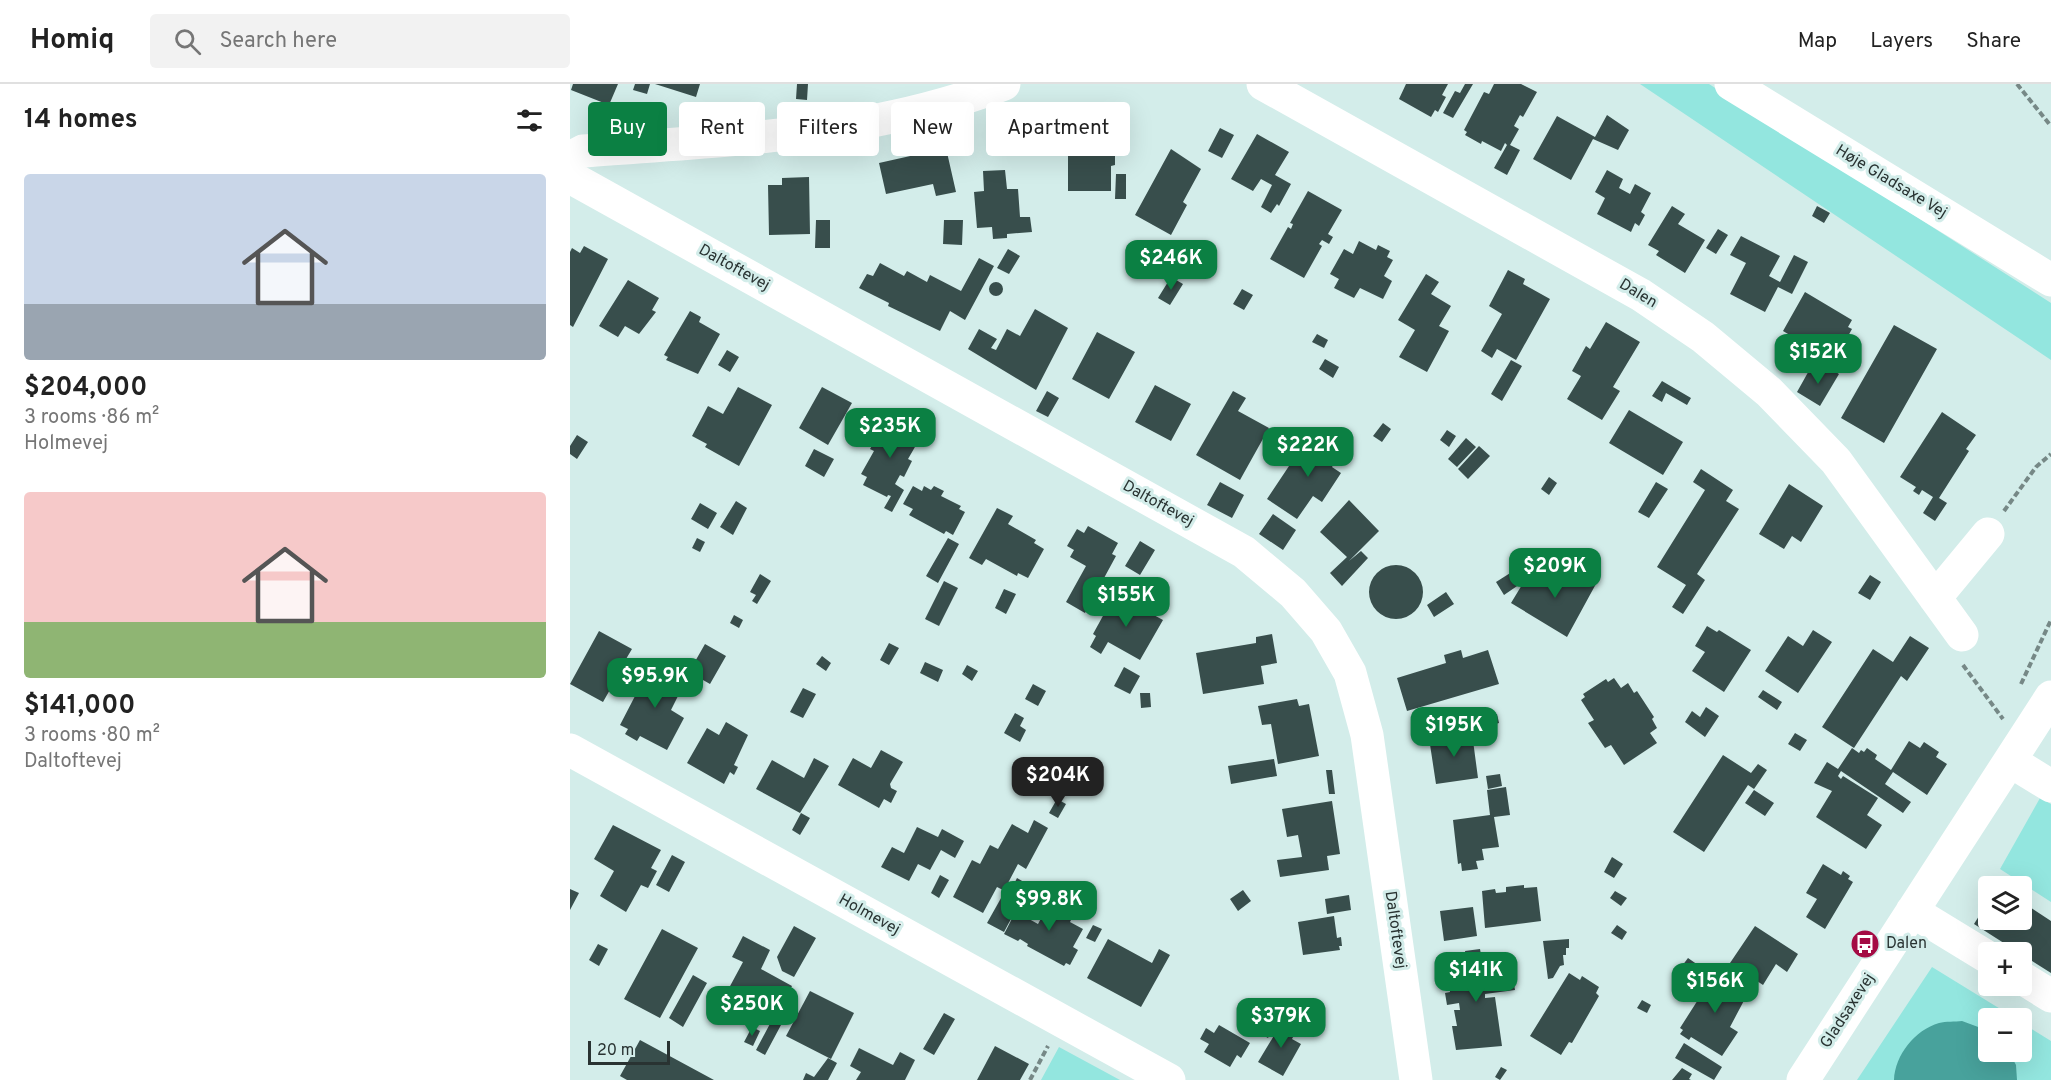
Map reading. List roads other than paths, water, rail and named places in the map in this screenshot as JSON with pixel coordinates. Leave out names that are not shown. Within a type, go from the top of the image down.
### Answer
[{"type":"street","points":[[570,158],[583,151],[797,134],[890,118],[978,94],[1004,84]]},
{"type":"street","name":"Dalen","points":[[1263,84],[1641,295],[1703,337],[1769,392],[1836,460],[1962,635]]},
{"type":"street","name":"Høje Gladsaxe Vej","points":[[1731,84],[2051,280]]},
{"type":"street","name":"Daltoftevej","points":[[570,177],[1244,552],[1293,593],[1326,631],[1350,673],[1367,735],[1416,1080]]},
{"type":"street","points":[[1935,598],[1988,534]]},
{"type":"street","name":"Gladsaxevej","points":[[2015,753],[2051,681]]},
{"type":"street","name":"Gladsaxevej","points":[[1803,1080],[2051,697]]},
{"type":"street","name":"Holmevej","points":[[570,750],[1169,1080]]},
{"type":"street","points":[[2015,753],[2051,786]]},
{"type":"street","points":[[1912,911],[1978,951]]},
{"type":"street","points":[[2032,984],[2051,996]]},
{"type":"place","name":"Dalen","points":[[1865,944]]}]
